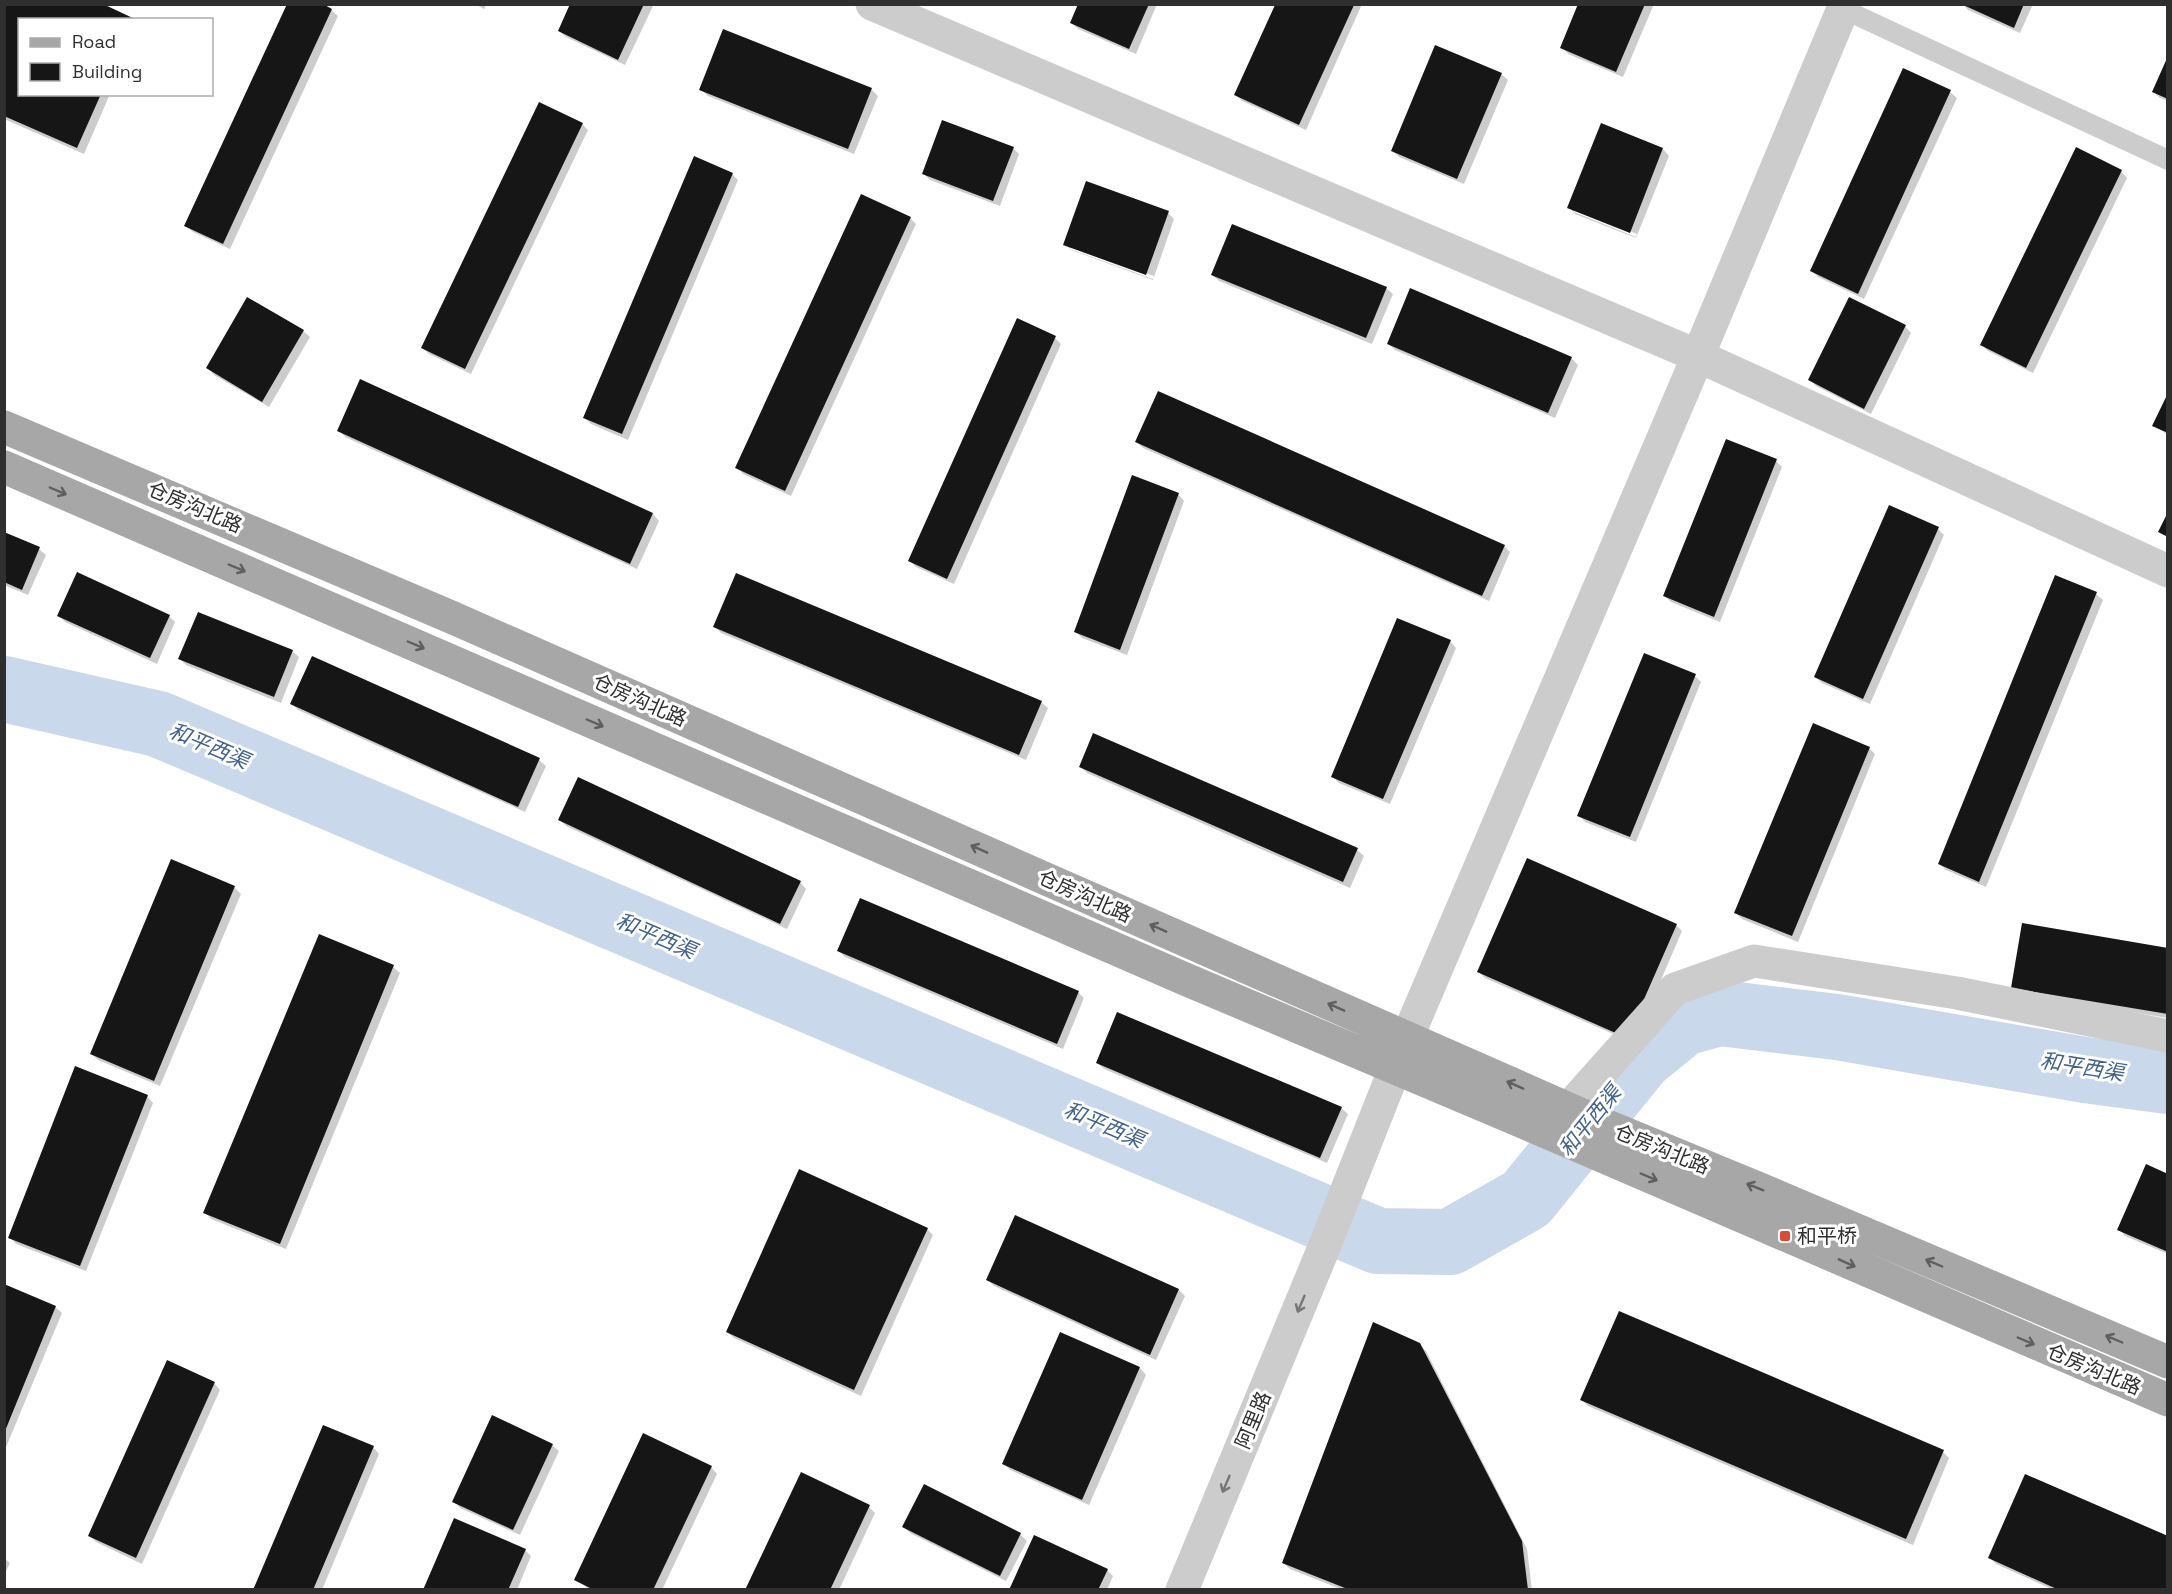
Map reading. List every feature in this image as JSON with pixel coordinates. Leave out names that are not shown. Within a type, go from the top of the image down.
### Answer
[{"type":"main road","name":"仓房沟北路","points":[[4,427],[451,617],[1401,1053]]},
{"type":"main road","name":"仓房沟北路","points":[[4,467],[1174,975],[1401,1053],[1564,1118],[1603,1141],[2168,1400]]},
{"type":"main road","name":"仓房沟北路","points":[[1603,1141],[1760,1189],[2168,1362]]},
{"type":"street","points":[[872,4],[1698,356],[2168,571]]},
{"type":"street","name":"阿里路","points":[[1182,1590],[1323,1250],[1401,1053],[1844,7]]},
{"type":"street","points":[[1564,1118],[1675,989],[1754,962],[1957,993],[2168,1036]]},
{"type":"lane","points":[[1844,7],[2168,160]]},
{"type":"building","points":[[4,4],[103,4],[133,18],[18,18],[18,96],[100,96],[77,148],[4,116]]},
{"type":"building","points":[[287,4],[323,4],[332,9],[223,244],[184,226]]},
{"type":"building","points":[[570,4],[644,4],[618,60],[558,31]]},
{"type":"building","points":[[1078,4],[1149,4],[1129,49],[1070,23]]},
{"type":"building","points":[[1578,4],[1645,4],[1616,72],[1560,48]]},
{"type":"building","points":[[1961,4],[2024,4],[2014,28]]},
{"type":"building","points":[[1275,5],[1354,5],[1299,125],[1234,95]]},
{"type":"building","points":[[723,29],[872,88],[848,149],[699,90]]},
{"type":"building","points":[[1435,45],[1502,73],[1457,179],[1391,151]]},
{"type":"building","points":[[2168,56],[2168,99],[2152,92]]},
{"type":"building","points":[[1903,68],[1951,90],[1858,294],[1810,271]]},
{"type":"building","points":[[539,102],[583,123],[465,369],[421,348]]},
{"type":"building","points":[[942,120],[1014,147],[993,201],[922,174]]},
{"type":"building","points":[[1601,123],[1663,148],[1630,233],[1567,208]]},
{"type":"building","points":[[2076,147],[2122,170],[2026,368],[1980,345]]},
{"type":"building","points":[[694,156],[733,173],[622,434],[583,418]]},
{"type":"building","points":[[1086,181],[1169,211],[1146,275],[1063,245]]},
{"type":"building","points":[[861,194],[911,217],[785,491],[735,468]]},
{"type":"building","points":[[1232,224],[1387,287],[1366,338],[1211,275]]},
{"type":"building","points":[[1410,288],[1572,357],[1548,413],[1387,344]]},
{"type":"building","points":[[247,297],[304,330],[262,402],[206,368]]},
{"type":"building","points":[[1849,297],[1906,325],[1864,409],[1808,380]]},
{"type":"building","points":[[1017,318],[1056,336],[947,579],[908,561]]},
{"type":"building","points":[[360,379],[653,513],[630,564],[337,431]]},
{"type":"building","points":[[1158,391],[1505,545],[1482,596],[1135,442]]},
{"type":"building","points":[[2168,393],[2168,433],[2152,426]]},
{"type":"building","points":[[1726,439],[1777,459],[1714,617],[1663,596]]},
{"type":"building","points":[[1132,475],[1179,493],[1120,650],[1074,632]]},
{"type":"building","points":[[1889,505],[1939,527],[1863,699],[1814,677]]},
{"type":"building","points":[[2168,512],[2168,537],[2158,532]]},
{"type":"building","points":[[4,532],[40,547],[22,590],[4,582]]},
{"type":"building","points":[[77,572],[170,615],[150,658],[57,616]]},
{"type":"building","points":[[736,573],[1042,701],[1019,755],[713,627]]},
{"type":"building","points":[[2055,575],[2097,592],[1979,882],[1938,864]]},
{"type":"building","points":[[198,612],[293,650],[274,697],[178,659]]},
{"type":"building","points":[[1397,618],[1451,640],[1383,799],[1331,777]]},
{"type":"building","points":[[1644,653],[1696,674],[1630,837],[1577,816]]},
{"type":"building","points":[[312,656],[540,758],[518,807],[290,704]]},
{"type":"building","points":[[1813,723],[1870,747],[1792,936],[1734,913]]},
{"type":"building","points":[[1093,733],[1358,848],[1343,882],[1079,767]]},
{"type":"building","points":[[578,777],[801,881],[780,924],[558,820]]},
{"type":"building","points":[[1527,858],[1677,924],[1627,1038],[1477,972]]},
{"type":"building","points":[[171,859],[235,886],[154,1081],[90,1054]]},
{"type":"building","points":[[860,898],[1079,991],[1057,1044],[837,951]]},
{"type":"building","points":[[2022,923],[2168,948],[2168,1014],[2011,988]]},
{"type":"building","points":[[319,934],[394,965],[280,1244],[203,1213]]},
{"type":"building","points":[[1117,1012],[1342,1107],[1320,1158],[1096,1063]]},
{"type":"building","points":[[75,1066],[148,1095],[80,1266],[8,1238]]},
{"type":"building","points":[[2146,1164],[2168,1174],[2168,1252],[2117,1230]]},
{"type":"building","points":[[799,1169],[928,1228],[854,1390],[726,1332]]},
{"type":"building","points":[[1015,1215],[1179,1289],[1150,1355],[986,1280]]},
{"type":"building","points":[[4,1284],[56,1306],[5,1431],[4,1431]]},
{"type":"building","points":[[1619,1311],[1944,1450],[1906,1539],[1580,1400]]},
{"type":"building","points":[[1373,1322],[1420,1343],[1522,1541],[1528,1590],[1350,1590],[1282,1563]]},
{"type":"building","points":[[1060,1332],[1140,1367],[1082,1500],[1002,1464]]},
{"type":"building","points":[[167,1360],[215,1382],[136,1558],[88,1536]]},
{"type":"building","points":[[492,1415],[553,1444],[513,1530],[452,1502]]},
{"type":"building","points":[[323,1425],[374,1446],[313,1590],[253,1590]]},
{"type":"building","points":[[643,1433],[712,1466],[653,1590],[594,1590],[574,1580]]},
{"type":"building","points":[[801,1472],[870,1505],[830,1590],[745,1590]]},
{"type":"building","points":[[2025,1474],[2168,1536],[2168,1590],[2059,1590],[1988,1558]]},
{"type":"building","points":[[924,1484],[1021,1533],[1000,1576],[902,1527]]},
{"type":"building","points":[[454,1518],[526,1549],[508,1590],[423,1590]]},
{"type":"building","points":[[1034,1535],[1108,1569],[1098,1590],[1009,1590]]},
{"type":"waterway","name":"和平西渠","points":[[4,689],[158,724],[1378,1241],[1450,1242],[1526,1199],[1640,1058],[1683,1023],[1720,1013],[1837,1027],[2085,1070],[2168,1081]]},
{"type":"place","name":"和平桥","points":[[1785,1236]]}]
